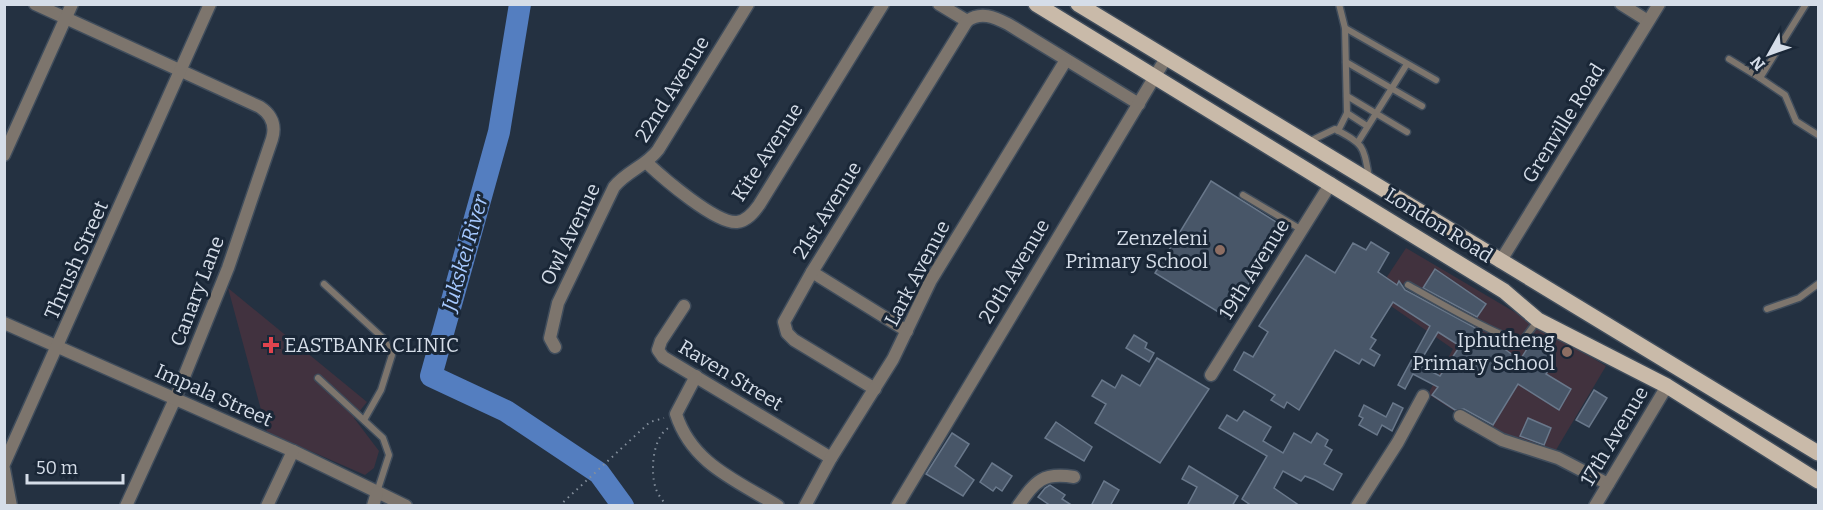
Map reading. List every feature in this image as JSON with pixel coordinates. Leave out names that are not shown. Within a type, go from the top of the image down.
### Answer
[{"type":"main road","name":"London Road","points":[[1036,4],[1504,291],[1538,320],[1667,386],[1818,481]]},
{"type":"main road","name":"London Road","points":[[1078,4],[1818,453]]},
{"type":"street","points":[[35,4],[180,70]]},
{"type":"street","points":[[4,155],[72,4]]},
{"type":"street","name":"Thrush Street","points":[[4,464],[59,346],[210,4]]},
{"type":"street","name":"22nd Avenue","points":[[647,164],[658,150],[748,4]]},
{"type":"street","name":"Kite Avenue","points":[[647,164],[668,182],[720,218],[736,222],[743,221],[759,205],[883,4]]},
{"type":"street","points":[[939,4],[967,21],[978,15],[996,18],[1139,104]]},
{"type":"street","points":[[1621,4],[1648,21]]},
{"type":"street","name":"Grenville Road","points":[[1500,262],[1659,4]]},
{"type":"street","name":"21st Avenue","points":[[875,389],[794,340],[786,330],[784,322],[812,272],[967,21]]},
{"type":"street","name":"20th Avenue","points":[[897,506],[1166,58]]},
{"type":"street","name":"Lark Avenue","points":[[805,506],[831,458],[875,389],[931,280],[1066,60]]},
{"type":"street","name":"Canary Lane","points":[[126,506],[175,399],[228,268],[274,129],[271,118],[260,107],[180,70]]},
{"type":"street","name":"Owl Avenue","points":[[555,347],[550,338],[558,303],[614,187],[627,174],[647,164]]},
{"type":"street","name":"19th Avenue","points":[[1211,375],[1331,183]]},
{"type":"street","points":[[812,272],[907,330]]},
{"type":"street","name":"Raven Street","points":[[684,306],[661,341],[658,350],[666,360],[831,458]]},
{"type":"street","name":"Impala Street","points":[[4,323],[293,451],[406,506]]},
{"type":"street","points":[[696,376],[678,419],[702,459],[778,506]]},
{"type":"street","name":"17th Avenue","points":[[1595,506],[1667,386]]},
{"type":"street","points":[[1357,506],[1398,442],[1423,396]]},
{"type":"street","points":[[1460,416],[1502,440],[1558,458],[1608,484]]},
{"type":"street","points":[[267,506],[293,451]]},
{"type":"street","points":[[4,469],[11,506]]},
{"type":"street","points":[[1018,506],[1032,486],[1048,475],[1074,477]]},
{"type":"street","points":[[373,506],[377,492]]},
{"type":"lane","points":[[1338,131],[1347,113],[1345,28],[1339,4]]},
{"type":"lane","points":[[1760,78],[1806,4]]},
{"type":"lane","points":[[1345,28],[1436,80]]},
{"type":"lane","points":[[1729,59],[1785,95],[1796,121],[1818,135]]},
{"type":"lane","points":[[1346,62],[1422,106]]},
{"type":"lane","points":[[1358,142],[1407,64]]},
{"type":"lane","points":[[1347,96],[1407,132]]},
{"type":"lane","points":[[1347,113],[1367,126]]},
{"type":"lane","points":[[1305,143],[1330,130],[1338,131],[1358,142],[1365,154],[1370,183]]},
{"type":"lane","points":[[1244,195],[1302,230]]},
{"type":"lane","points":[[324,284],[384,339],[392,355],[381,390],[364,420]]},
{"type":"lane","points":[[1767,309],[1799,298],[1818,284]]},
{"type":"lane","points":[[1408,285],[1462,316],[1512,340],[1523,340],[1538,320]]},
{"type":"lane","points":[[318,378],[383,438],[388,447],[389,455],[377,492]]},
{"type":"path","points":[[559,506],[650,422],[678,419]]},
{"type":"path","points":[[667,506],[656,490],[653,476],[654,457],[662,433],[678,419]]},
{"type":"shaded area","name":"Iphutheng Primary School","points":[[1406,248],[1606,366],[1553,455],[1488,433],[1428,394],[1453,349],[1375,295]],"holes":[[[1435,270],[1471,293],[1459,312],[1423,288]],[[1400,282],[1542,375],[1481,379],[1483,361],[1383,296]],[[1534,338],[1548,358],[1549,369],[1524,353]],[[1553,378],[1571,389],[1559,410],[1541,399]],[[1441,383],[1497,418],[1489,431],[1433,395]],[[1528,418],[1551,428],[1543,446],[1520,436]]]},
{"type":"shaded area","name":"EASTBANK CLINIC","points":[[228,288],[367,402],[354,418],[379,451],[374,468],[365,475],[267,432]]},
{"type":"building","name":"Zenzeleni Primary School","points":[[1211,181],[1284,227],[1228,318],[1155,273]]},
{"type":"building","points":[[1371,242],[1389,253],[1378,272],[1397,285],[1399,281],[1405,290],[1472,326],[1520,360],[1534,338],[1553,351],[1548,358],[1554,362],[1546,374],[1571,389],[1559,410],[1518,384],[1493,425],[1464,409],[1455,410],[1432,395],[1438,387],[1413,374],[1405,389],[1398,385],[1430,326],[1393,302],[1371,337],[1376,340],[1370,349],[1380,355],[1374,366],[1362,359],[1359,364],[1335,350],[1299,410],[1287,402],[1284,408],[1271,400],[1275,395],[1234,370],[1244,352],[1253,357],[1268,332],[1259,326],[1306,255],[1335,273],[1353,243],[1366,250]],"holes":[[[1438,332],[1460,346],[1440,376],[1418,365]]]},
{"type":"building","points":[[1435,269],[1486,304],[1477,317],[1423,288]]},
{"type":"building","points":[[1134,335],[1147,343],[1145,348],[1154,353],[1149,362],[1126,348]]},
{"type":"building","points":[[1157,358],[1209,389],[1160,463],[1095,423],[1106,404],[1092,396],[1102,380],[1115,388],[1122,375],[1140,386]]},
{"type":"building","points":[[1594,390],[1607,398],[1589,427],[1576,420]]},
{"type":"building","points":[[1393,403],[1403,408],[1392,431],[1382,425],[1377,435],[1359,425],[1363,418],[1359,416],[1364,405],[1386,417]]},
{"type":"building","points":[[1244,411],[1271,427],[1263,441],[1283,453],[1294,433],[1311,443],[1317,433],[1328,440],[1325,446],[1332,450],[1324,464],[1342,474],[1333,490],[1305,476],[1301,481],[1283,471],[1274,488],[1300,506],[1252,506],[1242,499],[1267,456],[1219,428],[1227,415],[1237,421]]},
{"type":"building","points":[[1528,418],[1551,428],[1544,445],[1520,436]]},
{"type":"building","points":[[1056,422],[1092,447],[1084,461],[1045,438]]},
{"type":"building","points":[[952,433],[969,444],[955,466],[974,480],[963,496],[926,474]]},
{"type":"building","points":[[992,463],[1012,476],[1002,491],[996,487],[993,491],[980,482]]},
{"type":"building","points":[[1189,466],[1238,496],[1232,506],[1187,506],[1197,487],[1182,479]]},
{"type":"building","points":[[1104,481],[1119,490],[1110,506],[1091,506]]},
{"type":"building","points":[[1050,485],[1065,495],[1062,499],[1073,506],[1051,506],[1038,497]]},
{"type":"waterway","name":"Jukskei River","points":[[520,4],[499,132],[431,376],[506,411],[599,473],[623,506]]},
{"type":"place","name":"Zenzeleni Primary School","points":[[1220,250]]},
{"type":"place","name":"EASTBANK CLINIC","points":[[271,345]]},
{"type":"place","name":"Iphutheng Primary School","points":[[1567,352]]}]
